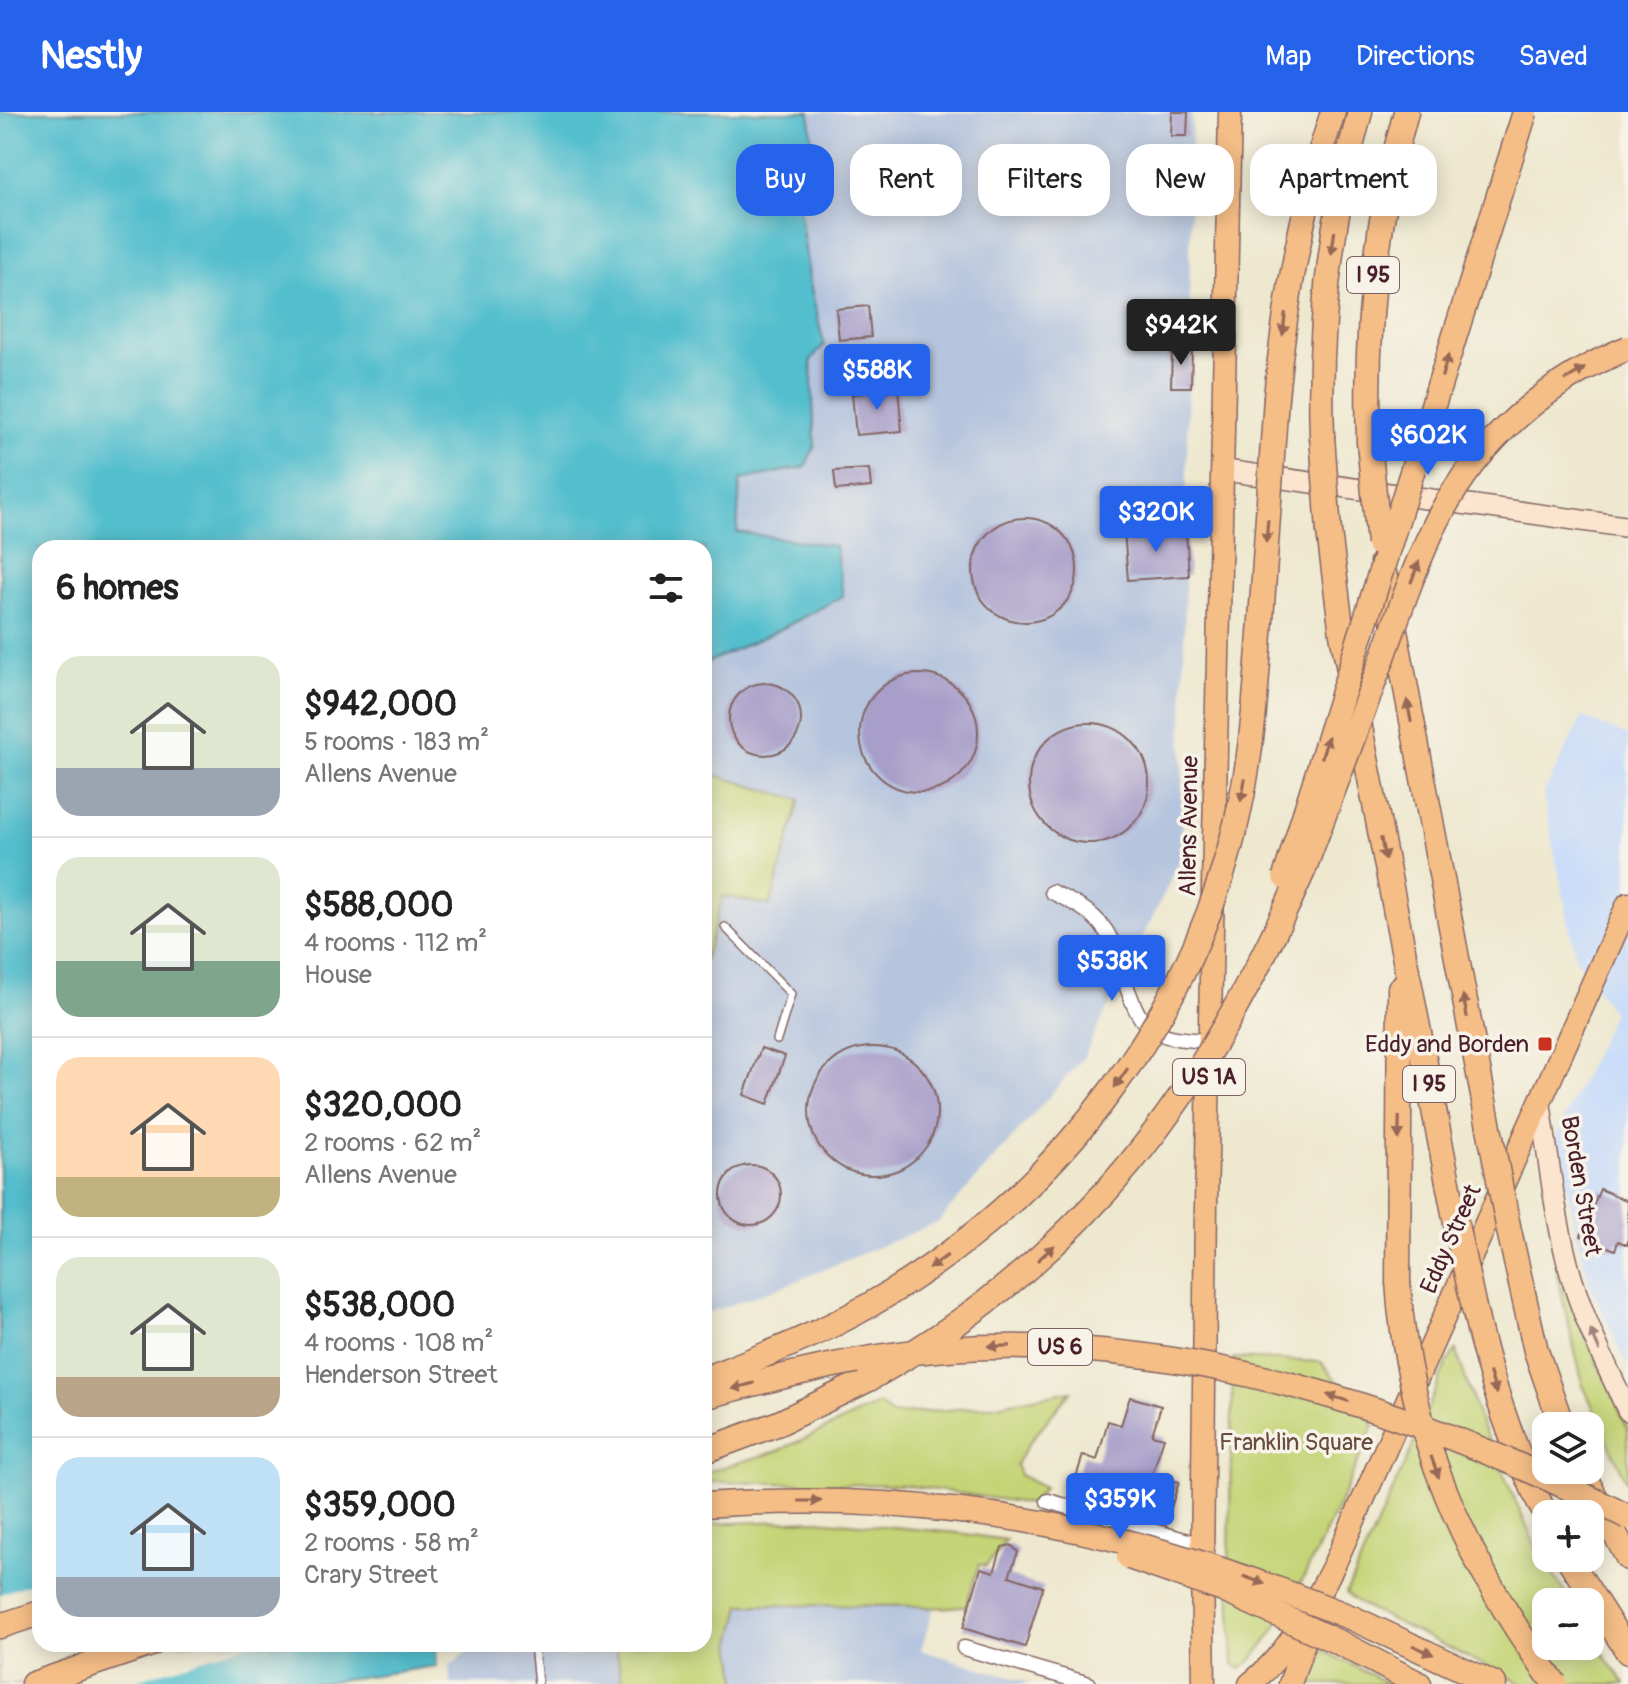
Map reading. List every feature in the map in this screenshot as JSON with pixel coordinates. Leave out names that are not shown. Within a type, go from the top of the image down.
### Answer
[{"type":"highway","points":[[712,1376],[810,1336],[852,1315],[920,1274],[971,1238],[1020,1196],[1065,1149],[1105,1100],[1158,1021],[1211,907],[1230,847],[1244,786],[1254,722],[1283,329],[1308,197],[1333,112]]},
{"type":"highway","name":"I 95","points":[[1360,112],[1340,199],[1330,262],[1322,356],[1322,436],[1329,532],[1342,634],[1474,1308],[1487,1364],[1507,1426],[1539,1500]]},
{"type":"highway","name":"I 95","points":[[1406,112],[1389,180],[1374,272],[1368,356],[1369,442],[1379,544],[1508,1226],[1536,1351],[1557,1412]]},
{"type":"highway","points":[[1248,981],[1289,862],[1525,112]]},
{"type":"highway","points":[[712,1448],[789,1418],[869,1379],[933,1341],[999,1294],[1088,1213],[1130,1166],[1177,1104],[1267,948],[1303,871],[1418,564],[1450,497],[1483,452],[1525,410],[1587,367],[1628,348]]},
{"type":"highway","points":[[1400,938],[1398,1282],[1410,1377],[1424,1435],[1458,1523],[1512,1623],[1555,1684]]},
{"type":"highway","name":"US 6","points":[[712,1395],[819,1367],[934,1350],[1040,1346],[1136,1353],[1260,1377],[1372,1409],[1515,1464],[1628,1517]]},
{"type":"highway","points":[[1588,1484],[1628,1558]]},
{"type":"highway","points":[[712,1505],[796,1500],[858,1501],[1049,1523],[1140,1544],[1230,1572],[1352,1618],[1494,1684]]},
{"type":"highway","points":[[961,1511],[1051,1533],[1159,1567],[1262,1606],[1419,1684]]},
{"type":"highway","points":[[1577,1572],[1628,1652]]},
{"type":"highway","points":[[0,1626],[32,1616]]},
{"type":"highway","points":[[33,1684],[127,1652]]},
{"type":"main road","name":"Allens Avenue","points":[[1204,1684],[1202,1545],[1210,1041],[1230,112]]},
{"type":"main road","name":"Eddy Street","points":[[1250,1684],[1286,1649],[1319,1593],[1360,1512],[1628,904]]},
{"type":"main road","name":"Eddy Street","points":[[1290,1684],[1319,1593]]},
{"type":"street","points":[[1222,470],[1628,527]]},
{"type":"street","points":[[1052,892],[1088,910],[1110,938],[1133,1007],[1149,1029],[1165,1037],[1210,1041]]},
{"type":"street","name":"Borden Street","points":[[1540,1102],[1571,1277],[1628,1411]]},
{"type":"street","points":[[1048,1501],[1202,1545]]},
{"type":"street","points":[[964,1648],[1089,1684]]},
{"type":"lane","points":[[725,927],[791,994],[777,1040]]},
{"type":"lane","points":[[535,1652],[538,1684]]},
{"type":"shaded area","points":[[810,112],[1192,112],[1192,144],[1126,144],[1126,216],[1190,216],[1181,859],[1083,1058],[938,1222],[789,1284],[712,1311],[712,883],[800,800],[712,774],[712,660],[783,628],[835,546],[736,532],[740,480],[805,467],[815,445],[810,360],[824,345],[810,284],[800,216],[834,216],[834,144],[812,144]]},
{"type":"shaded area","points":[[1582,717],[1628,736],[1628,1367],[1589,1283],[1555,1138],[1613,1013],[1576,959],[1543,795]]},
{"type":"shaded area","points":[[741,1605],[922,1606],[933,1609],[921,1650],[1032,1684],[738,1684],[732,1642]]},
{"type":"shaded area","points":[[467,1652],[617,1652],[623,1684],[451,1684],[449,1664],[455,1663]]},
{"type":"green space","points":[[712,774],[800,800],[770,905],[723,896],[712,934]]},
{"type":"green space","points":[[1556,1271],[1628,1429],[1628,1486],[1604,1432],[1604,1412],[1595,1412],[1583,1385]]},
{"type":"green space","points":[[1456,1350],[1480,1421],[1532,1538],[1532,1572],[1552,1572],[1561,1588],[1532,1588],[1532,1660],[1604,1660],[1604,1655],[1625,1684],[1523,1684],[1363,1606],[1346,1593],[1446,1364]]},
{"type":"green space","name":"Franklin Square","points":[[1233,1358],[1321,1362],[1374,1425],[1333,1518],[1294,1595],[1256,1655],[1240,1669],[1233,1664],[1229,1558]]},
{"type":"green space","points":[[1071,1391],[1031,1440],[1016,1464],[1020,1475],[1044,1488],[1031,1504],[904,1485],[712,1482],[712,1471],[778,1451],[879,1404],[892,1415],[991,1406]]},
{"type":"green space","points":[[817,1520],[1006,1540],[986,1566],[979,1564],[966,1606],[741,1605],[732,1642],[738,1684],[623,1684],[617,1652],[712,1652],[712,1524]]},
{"type":"green space","points":[[1322,1650],[1389,1684],[1307,1684]]},
{"type":"water","points":[[0,112],[810,112],[812,144],[736,144],[736,216],[800,216],[810,284],[824,345],[811,360],[815,445],[805,467],[740,480],[737,532],[835,546],[843,596],[712,660],[712,540],[32,540],[32,1652],[436,1652],[437,1666],[312,1684],[0,1684]]},
{"type":"pier","points":[[32,1583],[32,1652],[223,1652],[124,1684],[0,1684],[0,1594]]},
{"type":"building","points":[[1172,112],[1188,112],[1187,136],[1171,136]]},
{"type":"building","points":[[868,306],[871,337],[839,340],[836,309]]},
{"type":"building","points":[[1172,347],[1192,348],[1191,387],[1171,387]]},
{"type":"building","points":[[898,390],[902,431],[856,435],[852,394]]},
{"type":"building","points":[[869,469],[871,487],[836,490],[834,471]]},
{"type":"building","points":[[1025,518],[1045,522],[1062,533],[1073,550],[1077,570],[1073,590],[1062,607],[1045,618],[1025,622],[1005,618],[988,607],[977,590],[973,570],[977,550],[988,533],[1005,522]]},
{"type":"building","points":[[1144,529],[1144,533],[1186,530],[1189,576],[1128,580],[1124,531]]},
{"type":"building","points":[[919,674],[941,679],[961,691],[973,711],[978,733],[973,755],[961,775],[941,787],[919,792],[897,787],[877,775],[865,755],[860,733],[865,711],[877,691],[897,679]]},
{"type":"building","points":[[765,683],[785,689],[795,699],[801,719],[795,739],[785,749],[765,755],[745,749],[735,739],[729,719],[735,699],[745,689]]},
{"type":"building","points":[[1089,723],[1112,727],[1132,740],[1145,760],[1149,783],[1145,806],[1132,826],[1112,839],[1089,843],[1066,839],[1046,826],[1033,806],[1029,783],[1033,760],[1046,740],[1066,727]]},
{"type":"building","points":[[873,1047],[897,1052],[918,1066],[932,1087],[937,1111],[932,1135],[918,1156],[897,1170],[873,1175],[849,1170],[828,1156],[814,1135],[809,1111],[814,1087],[828,1066],[849,1052]]},
{"type":"building","points":[[761,1048],[785,1056],[768,1104],[744,1095]]},
{"type":"building","points":[[751,1165],[762,1167],[772,1174],[779,1184],[779,1206],[772,1216],[762,1223],[751,1225],[740,1223],[730,1216],[723,1206],[721,1195],[723,1184],[730,1174],[740,1167]]},
{"type":"building","points":[[1600,1189],[1628,1201],[1628,1245],[1618,1241],[1615,1250],[1581,1236]]},
{"type":"building","points":[[1130,1397],[1161,1406],[1152,1435],[1164,1438],[1152,1475],[1179,1482],[1166,1524],[1140,1516],[1143,1508],[1073,1487],[1083,1455],[1097,1460],[1108,1421],[1121,1425]]},
{"type":"building","points":[[1011,1545],[1018,1552],[1009,1576],[1043,1587],[1025,1647],[963,1628],[981,1568],[994,1572],[1002,1547]]},
{"type":"place","name":"Eddy and Borden","points":[[1545,1044]]}]
